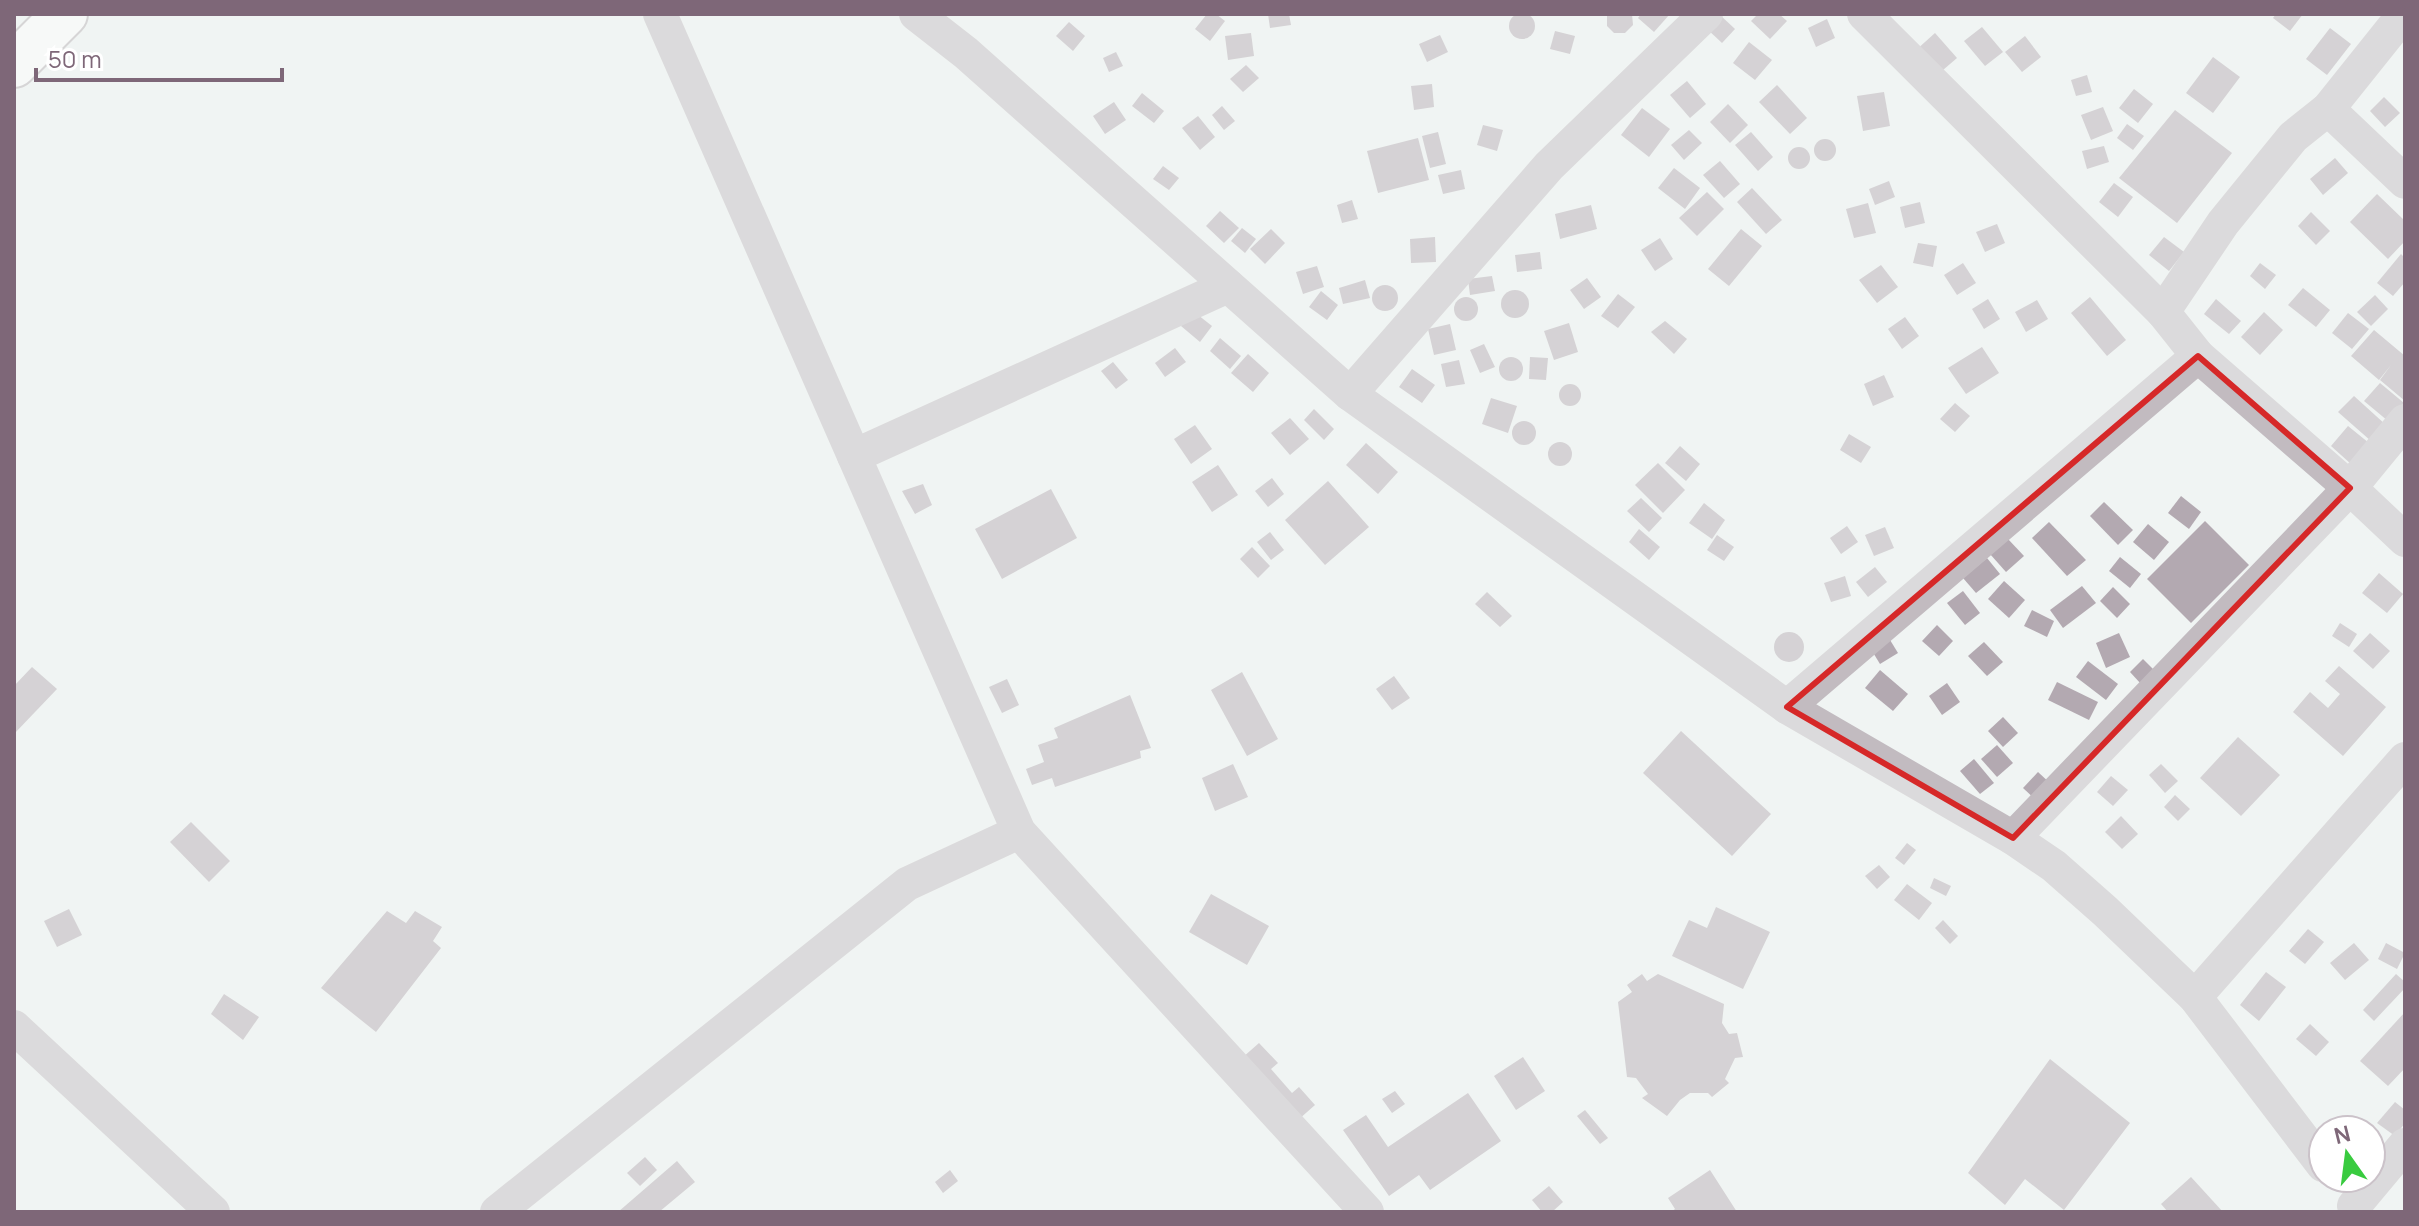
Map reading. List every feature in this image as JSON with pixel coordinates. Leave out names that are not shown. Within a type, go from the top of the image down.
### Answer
[{"type":"main road","points":[[14,65],[65,14]]},
{"type":"street","points":[[660,14],[1019,832],[1367,1212]]},
{"type":"street","points":[[916,14],[966,53],[1350,394],[1787,707],[2013,838],[2054,866],[2195,997],[2307,1144]]},
{"type":"street","points":[[1350,394],[1549,166],[1706,14]]},
{"type":"street","points":[[1864,14],[2163,312],[2198,356],[2405,540]]},
{"type":"street","points":[[2163,312],[2233,211],[2293,137],[2328,109],[2404,14]]},
{"type":"street","points":[[2328,109],[2405,182]]},
{"type":"street","points":[[854,456],[1228,286]]},
{"type":"street","points":[[1787,707],[2198,356]]},
{"type":"street","points":[[2013,838],[2350,488],[2405,421]]},
{"type":"street","points":[[2195,997],[2405,759]]},
{"type":"street","points":[[497,1212],[907,884],[1019,832]]},
{"type":"street","points":[[14,1027],[213,1212]]},
{"type":"street","points":[[2356,1209],[2405,1145]]},
{"type":"highlighted area","points":[[2198,356],[2350,488],[2013,838],[1787,707]]},
{"type":"building","points":[[1522,13],[1531,17],[1535,26],[1531,35],[1522,39],[1513,35],[1509,26],[1513,17]]},
{"type":"building","points":[[1207,14],[1216,14],[1225,21],[1210,41],[1195,29]]},
{"type":"building","points":[[1268,14],[1289,14],[1291,25],[1270,28]]},
{"type":"building","points":[[1607,14],[1632,14],[1633,25],[1625,33],[1614,33],[1607,26]]},
{"type":"building","points":[[1641,14],[1670,14],[1654,32],[1638,18]]},
{"type":"building","points":[[1719,14],[1735,29],[1722,43],[1706,28]]},
{"type":"building","points":[[1758,14],[1779,14],[1787,21],[1770,39],[1751,21]]},
{"type":"building","points":[[2276,14],[2303,14],[2290,31],[2273,18]]},
{"type":"building","points":[[1827,19],[1835,38],[1816,47],[1808,28]]},
{"type":"building","points":[[1069,22],[1085,36],[1073,51],[1056,36]]},
{"type":"building","points":[[1982,27],[2003,52],[1985,66],[1964,41]]},
{"type":"building","points":[[2330,28],[2351,44],[2327,75],[2306,59]]},
{"type":"building","points":[[1555,31],[1575,36],[1570,54],[1550,49]]},
{"type":"building","points":[[1251,33],[1254,56],[1228,60],[1225,36]]},
{"type":"building","points":[[1935,33],[1957,58],[1936,76],[1915,51]]},
{"type":"building","points":[[1440,35],[1448,52],[1427,62],[1419,44]]},
{"type":"building","points":[[2025,36],[2041,57],[2022,72],[2005,52]]},
{"type":"building","points":[[1749,42],[1772,60],[1755,80],[1733,63]]},
{"type":"building","points":[[1116,52],[1123,66],[1109,72],[1103,58]]},
{"type":"building","points":[[2213,57],[2240,77],[2213,113],[2186,93]]},
{"type":"building","points":[[1246,65],[1259,78],[1243,92],[1230,79]]},
{"type":"building","points":[[2087,75],[2092,92],[2076,96],[2071,80]]},
{"type":"building","points":[[1687,81],[1706,104],[1690,118],[1670,95]]},
{"type":"building","points":[[1432,84],[1434,107],[1414,110],[1411,86]]},
{"type":"building","points":[[1777,85],[1807,118],[1790,134],[1759,102]]},
{"type":"building","points":[[2134,89],[2153,104],[2138,123],[2119,108]]},
{"type":"building","points":[[1884,92],[1890,126],[1863,131],[1857,96]]},
{"type":"building","points":[[1142,93],[1164,111],[1154,123],[1132,106]]},
{"type":"building","points":[[2384,97],[2400,113],[2385,127],[2370,111]]},
{"type":"building","points":[[1114,102],[1126,120],[1105,134],[1093,116]]},
{"type":"building","points":[[1728,104],[1748,125],[1730,143],[1710,122]]},
{"type":"building","points":[[1222,106],[1235,121],[1224,130],[1212,115]]},
{"type":"building","points":[[2103,107],[2113,131],[2091,140],[2081,115]]},
{"type":"building","points":[[1642,108],[1670,129],[1649,157],[1621,135]]},
{"type":"building","points":[[2175,110],[2232,153],[2177,223],[2119,178]]},
{"type":"building","points":[[1198,116],[1215,137],[1200,150],[1182,128]]},
{"type":"building","points":[[2127,124],[2144,136],[2133,150],[2117,138]]},
{"type":"building","points":[[1483,125],[1503,130],[1497,151],[1477,145]]},
{"type":"building","points":[[1689,130],[1702,143],[1684,160],[1671,145]]},
{"type":"building","points":[[1438,132],[1446,164],[1430,168],[1422,136]]},
{"type":"building","points":[[1751,132],[1773,157],[1758,171],[1735,145]]},
{"type":"building","points":[[1418,138],[1429,180],[1378,193],[1367,151]]},
{"type":"building","points":[[1825,139],[1836,150],[1825,161],[1814,150]]},
{"type":"building","points":[[2104,146],[2109,162],[2087,169],[2082,151]]},
{"type":"building","points":[[1799,147],[1807,150],[1810,158],[1807,166],[1799,169],[1791,166],[1788,158],[1791,150]]},
{"type":"building","points":[[2335,158],[2348,173],[2323,195],[2310,179]]},
{"type":"building","points":[[1720,161],[1740,184],[1724,198],[1703,175]]},
{"type":"building","points":[[1163,166],[1179,178],[1169,190],[1153,179]]},
{"type":"building","points":[[1674,168],[1700,188],[1685,209],[1658,188]]},
{"type":"building","points":[[1461,170],[1465,189],[1443,194],[1438,175]]},
{"type":"building","points":[[1889,181],[1895,197],[1875,205],[1869,189]]},
{"type":"building","points":[[2114,183],[2133,197],[2118,217],[2099,202]]},
{"type":"building","points":[[1752,188],[1782,220],[1766,234],[1737,202]]},
{"type":"building","points":[[1707,192],[1724,209],[1697,236],[1679,218]]},
{"type":"building","points":[[2377,194],[2405,221],[2405,241],[2388,259],[2350,222]]},
{"type":"building","points":[[1352,200],[1358,219],[1342,223],[1337,205]]},
{"type":"building","points":[[1920,202],[1925,223],[1905,228],[1900,207]]},
{"type":"building","points":[[1868,203],[1876,233],[1854,238],[1846,209]]},
{"type":"building","points":[[1591,205],[1597,229],[1560,239],[1555,214]]},
{"type":"building","points":[[1220,211],[1239,228],[1224,243],[1206,226]]},
{"type":"building","points":[[2311,212],[2330,231],[2316,245],[2298,226]]},
{"type":"building","points":[[1997,224],[2005,243],[1985,252],[1976,232]]},
{"type":"building","points":[[1242,228],[1256,239],[1245,253],[1231,241]]},
{"type":"building","points":[[1271,229],[1285,243],[1265,264],[1250,249]]},
{"type":"building","points":[[1741,229],[1762,246],[1729,286],[1708,269]]},
{"type":"building","points":[[1435,237],[1436,262],[1411,263],[1410,239]]},
{"type":"building","points":[[2164,237],[2184,252],[2169,271],[2149,255]]},
{"type":"building","points":[[1660,238],[1673,259],[1655,271],[1641,250]]},
{"type":"building","points":[[1918,243],[1937,246],[1933,267],[1913,263]]},
{"type":"building","points":[[1540,252],[1542,269],[1517,272],[1515,255]]},
{"type":"building","points":[[2401,254],[2405,258],[2405,282],[2393,296],[2377,283]]},
{"type":"building","points":[[1963,263],[1976,283],[1957,295],[1944,275]]},
{"type":"building","points":[[2260,263],[2276,275],[2265,289],[2250,276]]},
{"type":"building","points":[[1881,265],[1898,287],[1877,303],[1859,280]]},
{"type":"building","points":[[1317,266],[1324,287],[1303,294],[1296,272]]},
{"type":"building","points":[[1492,276],[1495,291],[1470,295],[1468,279]]},
{"type":"building","points":[[1587,278],[1601,297],[1584,309],[1570,290]]},
{"type":"building","points":[[1365,280],[1370,298],[1343,304],[1339,288]]},
{"type":"building","points":[[1385,285],[1394,289],[1398,298],[1394,307],[1385,311],[1376,307],[1372,298],[1376,289]]},
{"type":"building","points":[[2303,288],[2330,310],[2316,327],[2288,305]]},
{"type":"building","points":[[1515,290],[1525,294],[1529,304],[1525,314],[1515,318],[1505,314],[1501,304],[1505,294]]},
{"type":"building","points":[[1321,291],[1338,305],[1327,320],[1309,307]]},
{"type":"building","points":[[1618,294],[1635,307],[1618,328],[1601,316]]},
{"type":"building","points":[[2375,295],[2388,309],[2371,326],[2357,312]]},
{"type":"building","points":[[1466,297],[1477,304],[1478,309],[1471,320],[1466,321],[1455,314],[1454,309],[1461,298]]},
{"type":"building","points":[[2090,297],[2126,340],[2107,356],[2071,313]]},
{"type":"building","points":[[1988,299],[2000,319],[1984,329],[1972,309]]},
{"type":"building","points":[[2216,299],[2241,321],[2229,334],[2204,314]]},
{"type":"building","points":[[2037,300],[2048,319],[2026,332],[2015,312]]},
{"type":"building","points":[[1193,311],[1212,326],[1200,342],[1181,326]]},
{"type":"building","points":[[2264,312],[2283,330],[2260,355],[2241,337]]},
{"type":"building","points":[[2348,313],[2369,329],[2352,349],[2332,333]]},
{"type":"building","points":[[1905,317],[1919,336],[1902,349],[1888,329]]},
{"type":"building","points":[[1665,321],[1687,339],[1674,354],[1651,332]]},
{"type":"building","points":[[1569,323],[1578,352],[1554,360],[1544,331]]},
{"type":"building","points":[[1450,324],[1456,350],[1434,355],[1428,329]]},
{"type":"building","points":[[2374,330],[2405,356],[2405,401],[2380,380],[2391,365],[2379,380],[2351,356]]},
{"type":"building","points":[[1220,338],[1241,356],[1230,369],[1210,351]]},
{"type":"building","points":[[1484,344],[1495,367],[1480,373],[1470,350]]},
{"type":"building","points":[[1982,347],[1999,373],[1966,394],[1948,368]]},
{"type":"building","points":[[1175,348],[1186,362],[1165,377],[1155,363]]},
{"type":"building","points":[[1248,354],[1269,373],[1253,392],[1231,373]]},
{"type":"building","points":[[1511,357],[1522,364],[1523,369],[1516,380],[1511,381],[1500,374],[1499,369],[1506,358]]},
{"type":"building","points":[[1530,357],[1548,358],[1546,380],[1529,379]]},
{"type":"building","points":[[1459,360],[1465,384],[1446,387],[1441,364]]},
{"type":"building","points":[[1113,362],[1128,380],[1116,389],[1101,371]]},
{"type":"building","points":[[1412,369],[1435,385],[1422,403],[1399,387]]},
{"type":"building","points":[[1884,375],[1894,397],[1873,406],[1864,384]]},
{"type":"building","points":[[2380,383],[2404,403],[2388,421],[2364,401]]},
{"type":"building","points":[[1570,384],[1578,387],[1581,395],[1578,403],[1570,406],[1562,403],[1559,395],[1562,387]]},
{"type":"building","points":[[2354,396],[2386,425],[2371,441],[2338,412]]},
{"type":"building","points":[[1491,398],[1517,406],[1508,433],[1482,424]]},
{"type":"building","points":[[1955,403],[1970,416],[1955,432],[1940,419]]},
{"type":"building","points":[[1314,409],[1334,429],[1324,440],[1304,420]]},
{"type":"building","points":[[1290,418],[1309,439],[1290,455],[1271,433]]},
{"type":"building","points":[[1524,421],[1535,428],[1536,433],[1529,444],[1524,445],[1513,438],[1512,433],[1519,422]]},
{"type":"building","points":[[1195,425],[1212,449],[1191,464],[1174,439]]},
{"type":"building","points":[[2348,426],[2369,443],[2351,464],[2331,446]]},
{"type":"building","points":[[1849,434],[1871,447],[1861,463],[1840,450]]},
{"type":"building","points":[[1560,442],[1571,449],[1572,454],[1565,465],[1560,466],[1549,459],[1548,454],[1555,443]]},
{"type":"building","points":[[1366,443],[1398,472],[1378,494],[1346,465]]},
{"type":"building","points":[[1680,446],[1700,464],[1686,481],[1665,463]]},
{"type":"building","points":[[1658,463],[1685,490],[1663,513],[1635,485]]},
{"type":"building","points":[[1218,465],[1238,495],[1212,512],[1192,482]]},
{"type":"building","points":[[1272,478],[1284,494],[1268,507],[1255,491]]},
{"type":"building","points":[[1328,481],[1369,527],[1325,565],[1285,520]]},
{"type":"building","points":[[923,484],[932,505],[915,514],[902,491]]},
{"type":"building","points":[[1051,489],[1077,538],[1002,579],[975,529]]},
{"type":"building","points":[[2181,496],[2201,512],[2189,529],[2168,513]]},
{"type":"building","points":[[1641,498],[1662,518],[1649,532],[1627,511]]},
{"type":"building","points":[[2104,502],[2133,530],[2118,545],[2090,516]]},
{"type":"building","points":[[1704,503],[1725,520],[1712,539],[1689,523]]},
{"type":"building","points":[[2205,521],[2249,565],[2191,623],[2147,579]]},
{"type":"building","points":[[2049,522],[2086,560],[2067,576],[2032,538]]},
{"type":"building","points":[[2148,524],[2169,542],[2154,560],[2133,542]]},
{"type":"building","points":[[1847,526],[1858,542],[1841,554],[1830,538]]},
{"type":"building","points":[[1885,527],[1894,548],[1874,556],[1865,535]]},
{"type":"building","points":[[1639,529],[1660,547],[1649,560],[1629,542]]},
{"type":"building","points":[[1270,532],[1284,550],[1271,560],[1257,542]]},
{"type":"building","points":[[1717,535],[1734,547],[1724,561],[1707,550]]},
{"type":"building","points":[[2008,539],[2024,556],[2006,572],[1990,554]]},
{"type":"building","points":[[1252,547],[1270,566],[1258,578],[1240,559]]},
{"type":"building","points":[[2120,557],[2141,574],[2130,588],[2109,571]]},
{"type":"building","points":[[1987,558],[2000,574],[1976,593],[1963,578]]},
{"type":"building","points":[[1875,567],[1887,582],[1868,597],[1856,582]]},
{"type":"building","points":[[2379,573],[2403,594],[2387,613],[2362,593]]},
{"type":"building","points":[[1845,576],[1851,596],[1831,602],[1824,583]]},
{"type":"building","points":[[2004,581],[2025,600],[2009,618],[1988,599]]},
{"type":"building","points":[[2082,586],[2096,603],[2063,628],[2050,610]]},
{"type":"building","points":[[2113,587],[2130,604],[2117,618],[2100,601]]},
{"type":"building","points":[[1963,591],[1980,613],[1965,625],[1947,603]]},
{"type":"building","points":[[1487,592],[1512,616],[1500,627],[1475,604]]},
{"type":"building","points":[[2032,610],[2054,621],[2047,637],[2024,626]]},
{"type":"building","points":[[2340,623],[2357,634],[2349,647],[2332,636]]},
{"type":"building","points":[[1937,625],[1953,641],[1939,656],[1922,641]]},
{"type":"building","points":[[1789,632],[1795,633],[1803,641],[1803,653],[1795,661],[1789,662],[1783,661],[1775,653],[1774,647],[1775,641],[1783,633]]},
{"type":"building","points":[[2119,633],[2130,657],[2106,668],[2096,643]]},
{"type":"building","points":[[2370,633],[2390,651],[2373,669],[2353,651]]},
{"type":"building","points":[[1887,635],[1898,653],[1880,664],[1869,646]]},
{"type":"building","points":[[1984,642],[2003,662],[1987,676],[1968,656]]},
{"type":"building","points":[[2143,659],[2154,670],[2141,684],[2130,672]]},
{"type":"building","points":[[2088,661],[2118,684],[2106,700],[2076,677]]},
{"type":"building","points":[[2339,666],[2386,707],[2343,756],[2293,712],[2310,692],[2328,708],[2340,694],[2325,681]]},
{"type":"building","points":[[32,667],[57,689],[14,734],[14,686]]},
{"type":"building","points":[[1880,670],[1908,694],[1893,711],[1865,688]]},
{"type":"building","points":[[1242,672],[1278,739],[1247,756],[1211,690]]},
{"type":"building","points":[[1394,676],[1410,698],[1392,710],[1376,689]]},
{"type":"building","points":[[1007,679],[1019,705],[1002,713],[989,687]]},
{"type":"building","points":[[2057,682],[2098,702],[2089,720],[2048,700]]},
{"type":"building","points":[[1947,683],[1960,702],[1942,715],[1929,696]]},
{"type":"building","points":[[1130,695],[1151,748],[1140,751],[1141,758],[1055,787],[1052,778],[1032,785],[1026,769],[1044,762],[1038,745],[1058,738],[1054,728]]},
{"type":"building","points":[[2003,717],[2018,733],[2003,747],[1988,731]]},
{"type":"building","points":[[1681,731],[1771,814],[1732,856],[1643,773]]},
{"type":"building","points":[[2238,737],[2280,775],[2241,816],[2200,778]]},
{"type":"building","points":[[1997,745],[2013,763],[1997,777],[1981,759]]},
{"type":"building","points":[[1974,759],[1994,783],[1980,794],[1960,771]]},
{"type":"building","points":[[1233,764],[1248,797],[1215,811],[1202,778]]},
{"type":"building","points":[[2161,764],[2178,781],[2165,793],[2149,775]]},
{"type":"building","points":[[2038,772],[2052,785],[2037,801],[2023,788]]},
{"type":"building","points":[[2111,776],[2128,790],[2113,806],[2097,792]]},
{"type":"building","points":[[2175,795],[2190,809],[2178,821],[2164,807]]},
{"type":"building","points":[[2121,816],[2138,834],[2122,849],[2105,832]]},
{"type":"building","points":[[191,822],[230,861],[209,882],[170,842]]},
{"type":"building","points":[[1907,843],[1916,850],[1904,865],[1895,858]]},
{"type":"building","points":[[1879,865],[1890,877],[1877,889],[1865,876]]},
{"type":"building","points":[[1934,878],[1951,886],[1946,896],[1930,888]]},
{"type":"building","points":[[1907,884],[1932,903],[1919,920],[1894,900]]},
{"type":"building","points":[[1211,894],[1269,926],[1247,965],[1189,932]]},
{"type":"building","points":[[1716,907],[1770,932],[1743,989],[1672,956],[1689,920],[1707,928]]},
{"type":"building","points":[[69,909],[82,935],[57,947],[44,921]]},
{"type":"building","points":[[387,911],[406,923],[415,911],[442,927],[433,941],[441,948],[376,1032],[321,988]]},
{"type":"building","points":[[1943,920],[1958,936],[1950,944],[1935,928]]},
{"type":"building","points":[[2308,929],[2324,942],[2305,964],[2289,951]]},
{"type":"building","points":[[2354,943],[2369,960],[2345,980],[2330,963]]},
{"type":"building","points":[[2386,943],[2405,953],[2397,969],[2378,959]]},
{"type":"building","points":[[2266,972],[2286,987],[2259,1021],[2240,1005]]},
{"type":"building","points":[[1642,974],[1647,981],[1658,974],[1724,1004],[1722,1023],[1729,1034],[1737,1033],[1743,1057],[1735,1058],[1725,1079],[1729,1083],[1712,1097],[1708,1093],[1690,1093],[1667,1116],[1642,1098],[1648,1094],[1636,1078],[1627,1077],[1618,1002],[1632,992],[1627,985]]},
{"type":"building","points":[[2396,974],[2405,982],[2405,988],[2374,1021],[2363,1010]]},
{"type":"building","points":[[224,994],[259,1017],[243,1040],[211,1014]]},
{"type":"building","points":[[2405,1012],[2405,1068],[2388,1086],[2360,1061]]},
{"type":"building","points":[[2310,1024],[2329,1042],[2316,1056],[2296,1039]]},
{"type":"building","points":[[1259,1043],[1278,1063],[1271,1069],[1292,1093],[1299,1087],[1315,1105],[1298,1120],[1242,1058]]},
{"type":"building","points":[[1523,1057],[1545,1091],[1516,1110],[1494,1076]]},
{"type":"building","points":[[2050,1059],[2130,1123],[2064,1210],[2025,1179],[2005,1205],[1968,1173]]},
{"type":"building","points":[[1395,1091],[1405,1104],[1392,1113],[1382,1099]]},
{"type":"building","points":[[1468,1093],[1501,1141],[1430,1190],[1419,1175],[1389,1196],[1343,1130],[1366,1115],[1388,1147]]},
{"type":"building","points":[[2395,1102],[2405,1110],[2405,1123],[2395,1136],[2387,1130],[2385,1114]]},
{"type":"building","points":[[1585,1110],[1608,1138],[1600,1144],[1577,1116]]},
{"type":"building","points":[[645,1157],[657,1170],[640,1186],[627,1173]]},
{"type":"building","points":[[677,1161],[695,1182],[659,1212],[618,1212]]},
{"type":"building","points":[[950,1170],[958,1181],[943,1193],[935,1182]]},
{"type":"building","points":[[1710,1170],[1737,1212],[1671,1212],[1675,1209],[1668,1198]]},
{"type":"building","points":[[2191,1177],[2223,1212],[2168,1212],[2161,1204]]},
{"type":"building","points":[[1549,1186],[1563,1202],[1552,1212],[1542,1212],[1532,1200]]}]
